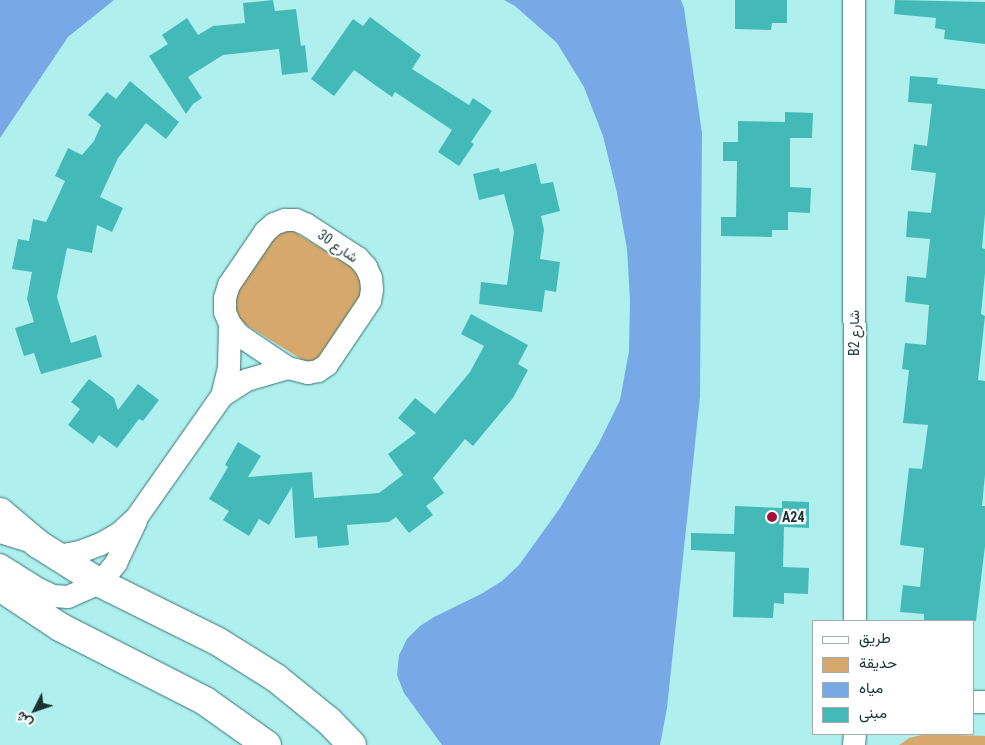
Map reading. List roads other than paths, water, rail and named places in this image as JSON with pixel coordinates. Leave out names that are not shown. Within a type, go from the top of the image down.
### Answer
[{"type":"street","points":[[854,0],[854,44]]},
{"type":"street","points":[[854,44],[860,0]]},
{"type":"street","name":"B2 شارع","points":[[854,44],[855,620]]},
{"type":"street","name":"شارع 30","points":[[285,220],[296,220],[358,258],[366,267],[371,278],[372,290],[370,301],[327,365],[318,371],[308,373],[288,368],[239,335],[230,324],[225,312],[225,298],[229,286],[265,232],[274,224],[285,220]]},
{"type":"street","name":"شارع 30","points":[[100,583],[128,541],[138,517],[222,396],[229,368],[230,324]]},
{"type":"street","name":"شارع 30","points":[[222,396],[247,380],[288,368]]},
{"type":"street","points":[[0,512],[48,550],[100,583],[217,641],[276,678],[329,721],[352,745]]},
{"type":"street","name":"شارع 30","points":[[48,550],[80,552],[101,544],[120,532],[138,517]]},
{"type":"street","points":[[0,532],[48,550]]},
{"type":"street","points":[[0,565],[52,596],[68,597],[100,583]]},
{"type":"street","points":[[0,587],[60,627],[205,702],[267,745]]},
{"type":"water","points":[[0,0],[114,0],[68,37],[0,138]]},
{"type":"water","points":[[504,0],[681,0],[684,8],[702,133],[700,397],[667,708],[660,745],[442,745],[404,693],[397,675],[399,655],[407,639],[420,626],[434,617],[481,594],[502,581],[519,565],[560,508],[599,443],[620,400],[629,351],[630,300],[627,249],[617,193],[603,136],[584,87],[557,43],[515,6]]},
{"type":"place","name":"A24","points":[[772,517]]}]
